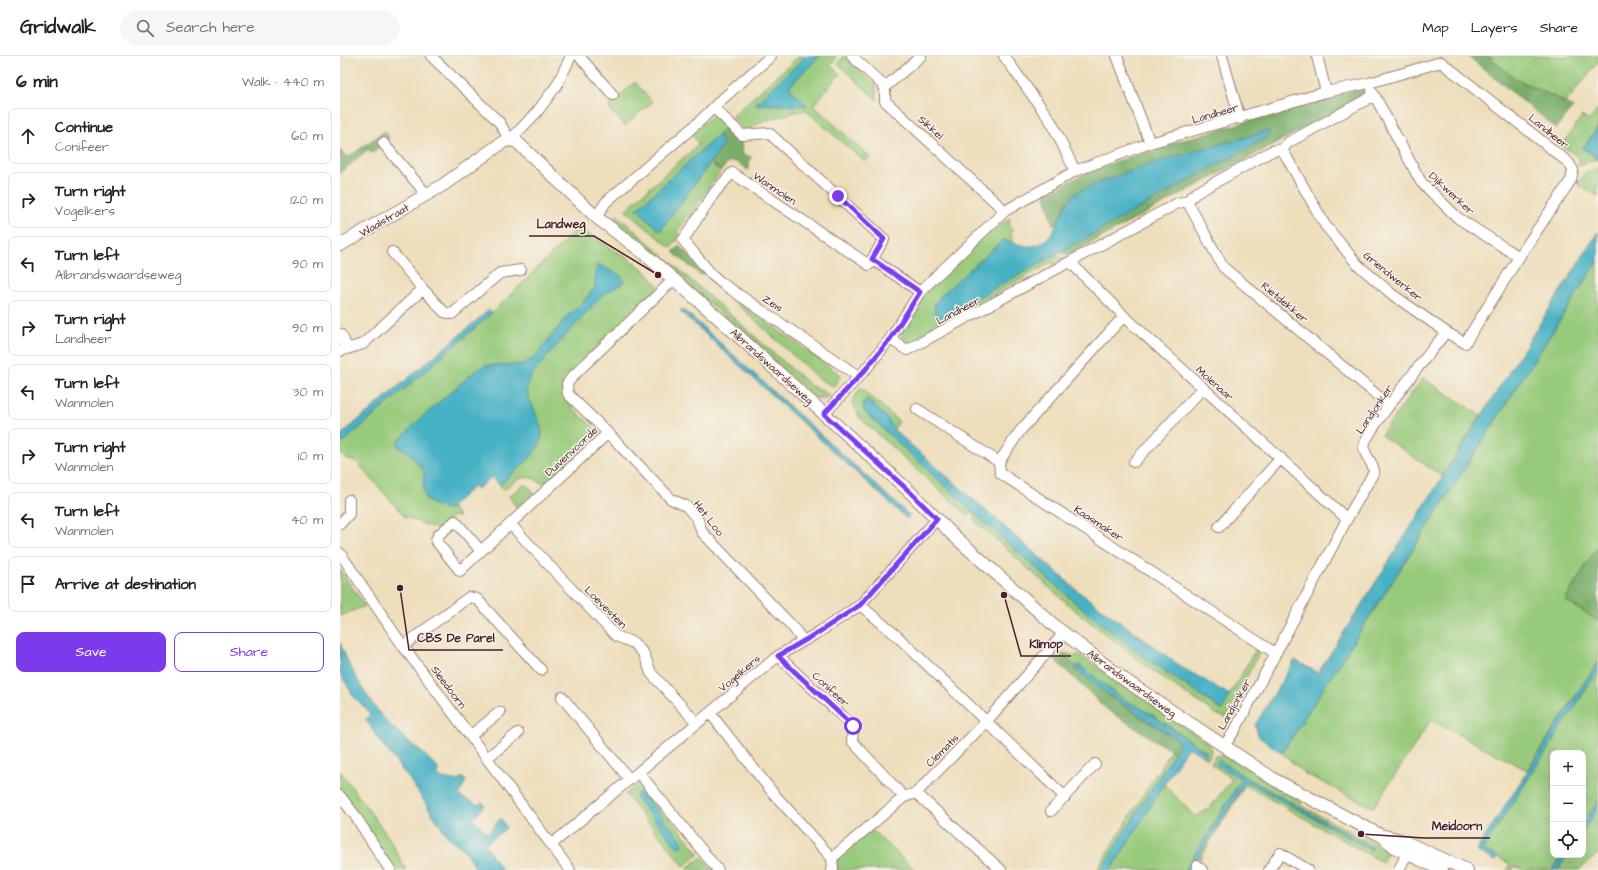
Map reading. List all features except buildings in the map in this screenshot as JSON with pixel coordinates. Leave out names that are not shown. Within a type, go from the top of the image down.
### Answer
[{"type":"street","name":"Albrandswaardseweg","points":[[431,56],[499,122],[510,140],[517,142],[596,217],[641,251],[674,279],[1064,633],[1125,680],[1275,780],[1382,836],[1396,848],[1409,849],[1467,870]]},
{"type":"street","points":[[510,140],[537,112],[557,85],[571,56]]},
{"type":"street","points":[[579,56],[613,95]]},
{"type":"street","points":[[596,217],[606,202],[771,56]]},
{"type":"street","points":[[852,56],[885,87],[921,56]]},
{"type":"street","points":[[1004,56],[1052,123],[1076,171]]},
{"type":"street","points":[[1117,56],[1150,144]]},
{"type":"street","points":[[1222,56],[1240,118]]},
{"type":"street","points":[[1317,56],[1326,92]]},
{"type":"street","name":"Landheer","points":[[824,414],[865,370],[890,339],[920,292],[1005,210],[1076,171],[1150,144],[1326,92],[1369,83],[1441,62],[1568,162],[1573,170],[1571,180],[1520,257]]},
{"type":"street","name":"Dijkwerker","points":[[1369,83],[1373,96],[1421,182],[1458,218],[1520,257]]},
{"type":"street","name":"Sikkel","points":[[885,87],[885,101],[1005,210]]},
{"type":"street","name":"Landheer","points":[[890,339],[907,350],[1178,203],[1186,201],[1196,193],[1272,151],[1282,149],[1289,142],[1373,96]]},
{"type":"street","points":[[714,108],[742,135],[769,133],[884,239],[872,259]]},
{"type":"street","name":"Waalstraat","points":[[340,245],[428,195],[503,142],[510,140]]},
{"type":"street","points":[[384,143],[428,195]]},
{"type":"street","name":"Griendwerker","points":[[1282,149],[1325,225],[1358,265],[1393,295],[1446,332]]},
{"type":"street","name":"Wanmolen","points":[[683,240],[715,192],[732,173],[869,264],[872,259],[920,292]]},
{"type":"street","name":"Rietdekker","points":[[1186,201],[1223,267],[1389,405]]},
{"type":"street","name":"Zeis","points":[[683,240],[722,284],[858,376]]},
{"type":"street","points":[[392,252],[444,312],[452,314],[500,273],[521,270]]},
{"type":"street","points":[[1446,332],[1466,342],[1520,257]]},
{"type":"street","name":"Molenaar","points":[[1070,262],[1124,316],[1347,519]]},
{"type":"street","name":"Duivenvoorde","points":[[481,551],[455,521],[438,535],[436,541],[460,571],[608,433],[568,394],[567,384],[573,376],[674,279]]},
{"type":"street","points":[[340,334],[344,338],[344,350],[363,344],[423,289]]},
{"type":"street","points":[[999,462],[1020,431],[1124,316]]},
{"type":"street","name":"Landjonker","points":[[1224,746],[1235,730],[1347,519],[1374,472],[1374,467],[1367,456],[1364,447],[1367,438],[1389,405],[1446,332]]},
{"type":"street","points":[[1134,462],[1203,388]]},
{"type":"street","name":"Kaasmaker","points":[[918,409],[999,462],[1000,473],[1275,653]]},
{"type":"street","name":"Het Loo","points":[[608,433],[671,498],[686,506],[690,510],[697,518],[702,532],[792,626],[803,641]]},
{"type":"street","points":[[1219,527],[1281,458]]},
{"type":"street","points":[[340,524],[348,514],[349,500]]},
{"type":"street","name":"Vogelkers","points":[[552,844],[778,656],[819,632],[860,605],[937,519]]},
{"type":"street","name":"Loevestein","points":[[510,524],[616,636],[634,643],[644,654],[651,673],[697,723]]},
{"type":"street","name":"Sleedoorn","points":[[340,553],[403,646],[570,870]]},
{"type":"street","points":[[403,646],[469,597],[477,599],[541,670]]},
{"type":"street","points":[[860,605],[897,636],[1065,797]]},
{"type":"street","name":"Clematis","points":[[832,858],[904,797],[916,793],[986,722],[1064,633]]},
{"type":"street","name":"Conifeer","points":[[778,656],[853,726],[852,741],[904,797]]},
{"type":"street","points":[[562,697],[630,780]]},
{"type":"street","points":[[470,736],[500,712]]},
{"type":"street","points":[[710,713],[773,793],[832,858],[832,870]]},
{"type":"street","points":[[487,758],[518,733]]},
{"type":"street","points":[[1051,811],[1094,764]]},
{"type":"street","points":[[639,773],[718,870]]},
{"type":"street","points":[[916,793],[1001,870]]},
{"type":"street","points":[[340,796],[354,814],[390,870]]},
{"type":"street","name":"Albrandswaardseweg","points":[[1409,849],[1442,870]]},
{"type":"street","points":[[1399,870],[1409,849]]},
{"type":"street","points":[[1269,870],[1280,853],[1308,870]]},
{"type":"green space","points":[[797,56],[806,56],[756,104],[806,106],[788,87],[820,56],[835,56],[837,58],[830,65],[840,74],[813,105],[870,157],[865,162],[805,110],[762,121],[747,132],[731,117],[798,57]]},
{"type":"green space","points":[[844,56],[876,85],[877,100],[837,63]]},
{"type":"green space","points":[[1468,56],[1488,56],[1514,78],[1573,107],[1556,128]]},
{"type":"green space","points":[[1488,56],[1598,56],[1598,62],[1566,102],[1514,78]]},
{"type":"green space","points":[[635,82],[652,102],[625,126],[608,107]]},
{"type":"green space","points":[[1362,88],[1366,89],[1367,94],[1068,255],[1060,252],[1267,137],[1270,132],[1267,131],[1132,170],[1078,192],[1067,202],[1057,224],[1053,224],[1045,195],[1084,174],[1107,165],[1177,142]]},
{"type":"green space","points":[[1598,109],[1598,127],[1583,148],[1597,159],[1579,165],[1579,158],[1562,145],[1582,116],[1589,121]]},
{"type":"green space","points":[[714,114],[727,127],[637,209],[660,231],[710,163],[721,171],[677,232],[680,235],[671,248],[625,210],[699,144],[691,134]]},
{"type":"green space","points":[[727,127],[741,140],[742,155],[751,157],[748,170],[737,162],[731,162],[728,163],[721,171],[710,163],[724,144],[718,135]]},
{"type":"green space","points":[[385,131],[389,138],[372,153],[368,149],[340,173],[340,150],[347,158]]},
{"type":"green space","points":[[1598,168],[1598,196],[1577,184],[1586,172]]},
{"type":"green space","points":[[617,215],[811,386],[830,395],[825,398],[815,398],[648,248],[612,220]]},
{"type":"green space","points":[[1010,218],[1009,227],[1013,230],[1009,234],[1014,238],[1011,242],[1003,240],[939,318],[1051,256],[1064,258],[1067,260],[1054,266],[1052,262],[917,337],[919,340],[908,344],[904,341],[902,338],[902,329],[927,291],[986,235]]},
{"type":"green space","points":[[578,228],[628,258],[644,270],[659,287],[563,380],[562,387],[566,399],[592,426],[595,431],[595,436],[551,479],[543,484],[537,480],[527,477],[513,482],[504,490],[492,477],[477,489],[474,486],[451,506],[459,517],[453,516],[437,529],[405,517],[357,462],[345,458],[340,453],[340,445],[492,313]]},
{"type":"green space","points":[[679,246],[706,272],[704,274],[699,274],[673,252]]},
{"type":"green space","points":[[1598,261],[1598,546],[1565,600],[1598,621],[1598,662],[1527,770],[1431,720],[1373,808],[1304,773],[1282,753]]},
{"type":"green space","points":[[723,291],[841,375],[834,387],[818,378]]},
{"type":"green space","points":[[1423,378],[1481,416],[1442,476],[1381,435]]},
{"type":"green space","points":[[861,387],[899,422],[893,430],[888,419],[867,399],[863,402],[864,411],[972,511],[968,516],[860,418],[852,402]]},
{"type":"green space","points":[[523,485],[528,486],[534,492],[516,507],[509,496]]},
{"type":"green space","points":[[976,515],[1080,607],[1140,654],[1221,710],[1256,649],[1260,651],[1226,718],[1216,714],[1149,668],[1071,607],[973,519]]},
{"type":"green space","points":[[1598,546],[1598,621],[1565,600]]},
{"type":"green space","points":[[340,570],[365,606],[340,616]]},
{"type":"green space","points":[[1064,654],[1070,654],[1076,657],[1078,654],[1210,745],[1211,753],[1208,759],[1205,757],[1207,752],[1151,714],[1121,698],[1079,666],[1076,667],[1076,669]]},
{"type":"green space","points":[[1064,654],[1103,691],[1178,740],[1180,745],[1175,753],[1109,711],[1055,660]]},
{"type":"green space","points":[[1598,671],[1598,801],[1586,819],[1586,750],[1550,750],[1550,858],[1560,858],[1553,870],[1524,870],[1513,866],[1512,869],[1514,870],[1507,870],[1510,864],[1484,850],[1484,847]]},
{"type":"green space","points":[[1171,750],[1175,753],[1101,870],[1097,870]]},
{"type":"green space","points":[[1224,755],[1302,802],[1300,805],[1388,851],[1382,862],[1245,785],[1193,870],[1190,870],[1246,781],[1371,850],[1372,847],[1245,777],[1219,760],[1241,779],[1185,870],[1111,870],[1164,784],[1195,817],[1210,808],[1232,779],[1211,764],[1215,756]]},
{"type":"green space","points":[[340,771],[389,838],[406,870],[395,870],[362,819],[340,790]]},
{"type":"green space","points":[[639,783],[699,853],[684,866],[625,794]]},
{"type":"green space","points":[[1598,808],[1598,822],[1595,827],[1598,828],[1598,854],[1579,870],[1558,870],[1565,858],[1586,858],[1586,826]]},
{"type":"green space","points":[[872,830],[915,870],[836,870],[838,857]]},
{"type":"green space","points":[[702,857],[713,870],[688,870],[687,868]]},
{"type":"water","points":[[806,56],[820,56],[789,87],[807,106],[755,104]]},
{"type":"water","points":[[1598,127],[1598,161],[1583,148]]},
{"type":"water","points":[[1267,131],[1270,132],[1267,137],[945,316],[939,318],[935,315],[934,306],[940,296],[1003,240],[1033,246],[1048,238],[1066,205],[1078,192],[1095,184],[1150,164]]},
{"type":"water","points":[[718,135],[724,144],[660,231],[637,209]]},
{"type":"water","points":[[1598,232],[1598,261],[1282,753],[1259,737],[1255,725],[1295,660],[1318,673]]},
{"type":"water","points":[[598,264],[621,276],[624,282],[603,295],[593,305],[533,373],[526,389],[541,427],[542,436],[540,444],[535,452],[521,467],[500,485],[492,477],[477,489],[474,486],[451,506],[453,509],[432,504],[428,501],[423,492],[424,471],[409,453],[398,446],[397,442],[423,416],[475,371],[485,365],[522,364],[534,358],[567,316],[581,305],[595,287],[595,272]]},
{"type":"water","points":[[683,309],[909,515],[907,519],[680,311]]},
{"type":"water","points":[[489,310],[492,313],[340,445],[340,436],[343,433]]},
{"type":"water","points":[[866,399],[888,419],[894,430],[1079,592],[1183,668],[1230,695],[1222,710],[1140,654],[1080,607],[976,515],[864,411],[863,402]]},
{"type":"water","points":[[340,643],[362,688],[384,719],[438,768],[438,777],[459,781],[461,777],[466,780],[459,796],[479,805],[481,802],[485,805],[473,819],[488,833],[501,818],[506,828],[485,845],[502,870],[477,870],[463,849],[447,836],[410,780],[377,738],[366,719],[370,715],[365,707],[355,699],[340,673]]},
{"type":"water","points":[[1598,662],[1598,671],[1484,847],[1484,850],[1497,857],[1495,861],[1478,852],[1479,846]]},
{"type":"water","points":[[1079,665],[1121,698],[1151,714],[1207,753],[1205,757],[1190,748],[1187,748],[1111,870],[1101,870],[1179,745],[1178,740],[1100,689],[1076,669]]},
{"type":"water","points":[[1219,760],[1245,777],[1372,848],[1371,850],[1246,781],[1190,870],[1185,870],[1241,779],[1216,764]]},
{"type":"water","points":[[638,792],[643,794],[682,841],[683,845],[678,847],[676,846],[636,798]]},
{"type":"water","points":[[1598,801],[1598,808],[1586,826],[1586,819]]},
{"type":"water","points":[[1560,858],[1565,858],[1558,870],[1553,870]]},
{"type":"place","name":"Landweg","points":[[658,275]]},
{"type":"place","name":"CBS De Parel","points":[[400,588]]},
{"type":"place","name":"Klimop","points":[[1004,595]]},
{"type":"place","name":"Meidoorn","points":[[1361,834]]},
{"type":"route","points":[[838,196],[884,239],[872,259],[920,292],[890,339],[865,370],[824,414],[910,492],[937,519],[860,605],[819,632],[778,656],[853,726]]}]
